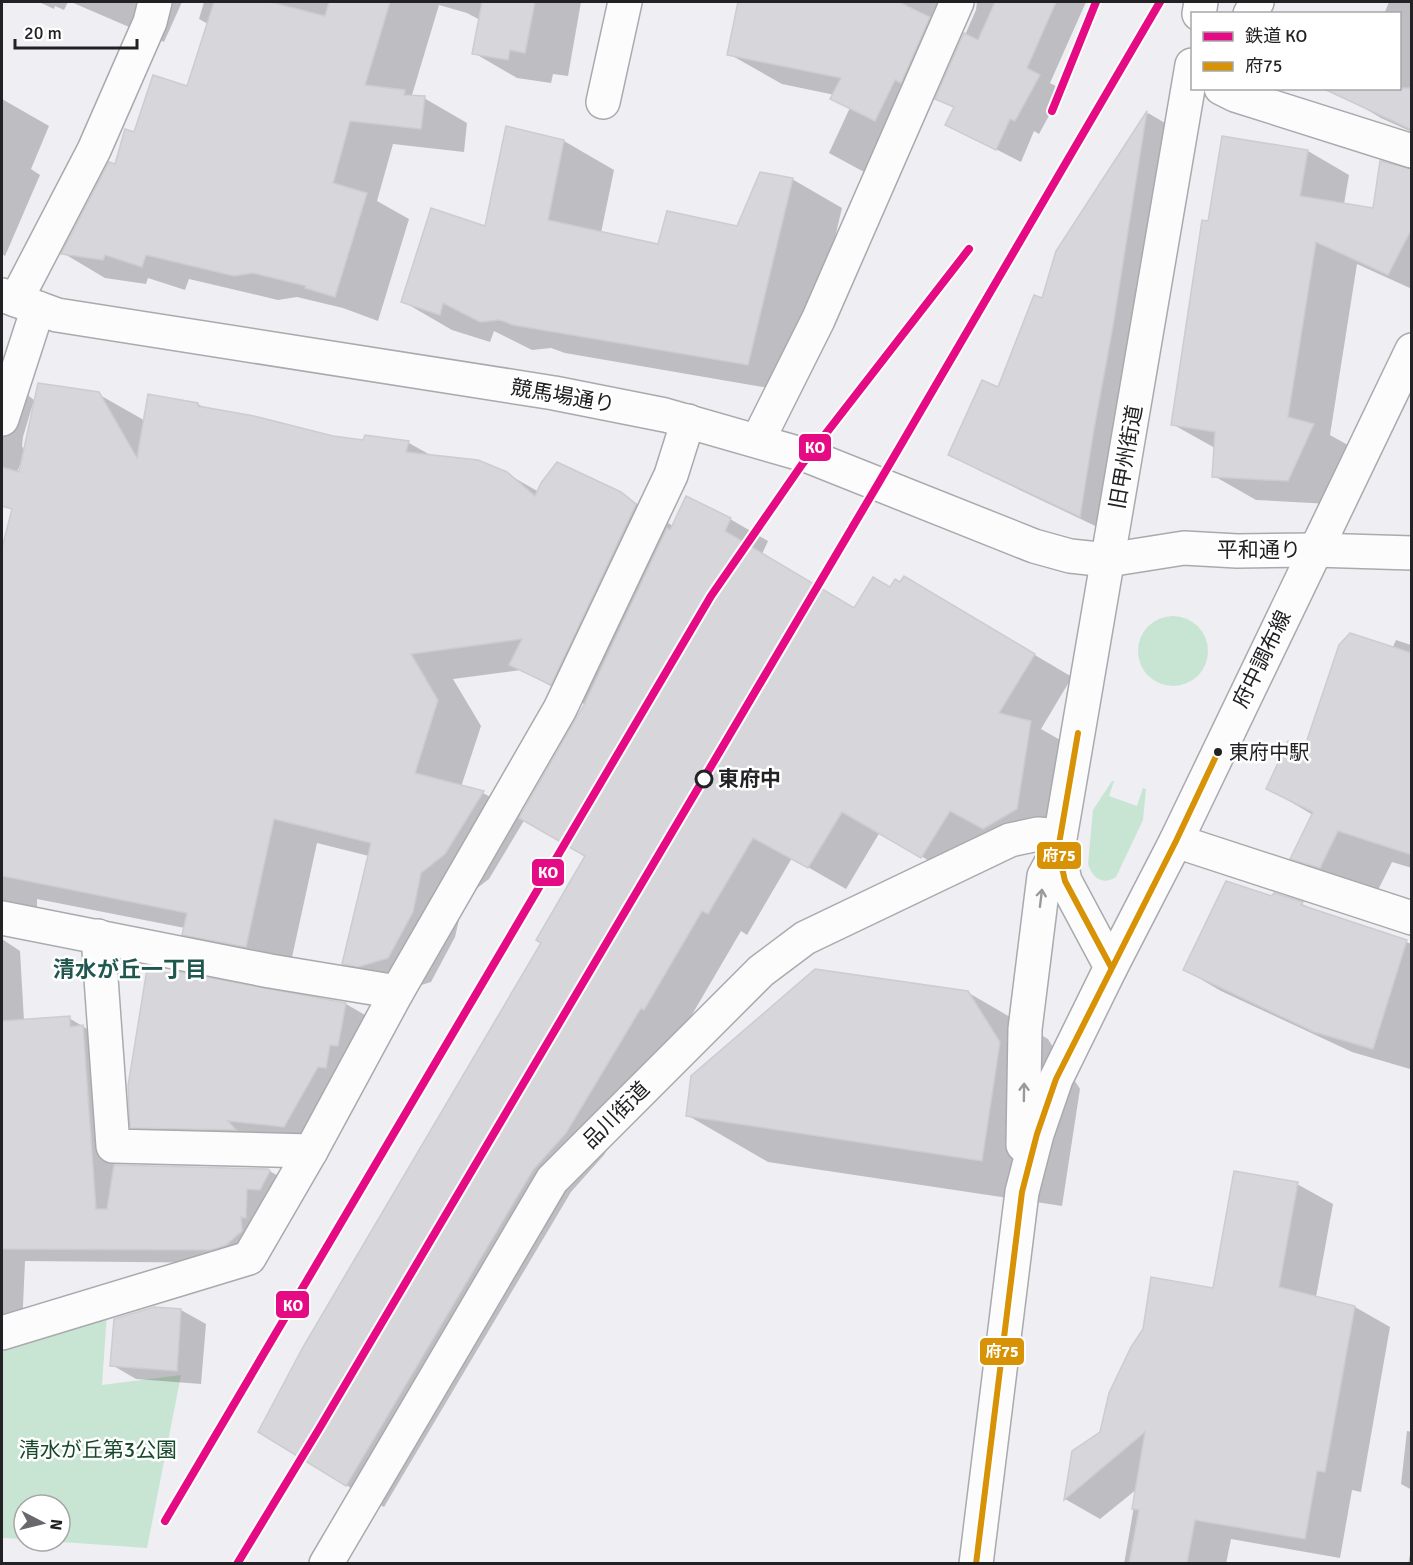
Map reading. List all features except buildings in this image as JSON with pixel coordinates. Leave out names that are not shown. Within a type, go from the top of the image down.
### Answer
[{"type":"street","points":[[2,419],[18,301],[94,150],[150,22],[155,2]]},
{"type":"street","points":[[603,102],[625,2]]},
{"type":"street","points":[[758,440],[818,320],[957,2]]},
{"type":"street","name":"旧甲州街道","points":[[1059,843],[1191,77]]},
{"type":"street","points":[[1225,90],[1412,151]]},
{"type":"street","name":"競馬場通り","points":[[18,301],[69,317],[554,393],[688,421],[808,456],[1034,546],[1070,556],[1108,560]]},
{"type":"street","name":"府中調布線","points":[[1111,967],[1176,842],[1412,350]]},
{"type":"street","points":[[2,1333],[249,1258],[311,1151],[397,992],[560,710],[671,475],[688,421]]},
{"type":"street","name":"平和通り","points":[[1108,560],[1184,548],[1237,551],[1315,550],[1412,553]]},
{"type":"street","name":"品川街道","points":[[326,1563],[552,1180],[701,1028],[760,971],[805,938],[1010,840],[1038,834],[1059,843]]},
{"type":"street","points":[[1176,842],[1412,918]]},
{"type":"street","points":[[1022,1192],[1037,1134],[1056,1079],[1111,967],[1065,881],[1059,843]]},
{"type":"street","points":[[976,1563],[1022,1192],[1025,1029],[1044,876],[1059,843]]},
{"type":"street","points":[[2,918],[270,971],[397,992]]},
{"type":"street","points":[[98,936],[113,1146],[311,1151]]},
{"type":"green space","points":[[1180,616],[1193,622],[1202,631],[1206,637],[1208,651],[1206,665],[1198,676],[1187,684],[1166,686],[1148,676],[1140,665],[1138,644],[1148,626],[1159,618]]},
{"type":"green space","points":[[1114,781],[1109,796],[1137,806],[1143,788],[1146,789],[1143,820],[1116,877],[1106,881],[1098,879],[1088,864],[1093,810]]},
{"type":"green space","name":"清水が丘第3公園","points":[[107,1314],[102,1385],[181,1375],[147,1548],[72,1543],[72,1493],[12,1493],[12,1538],[2,1538],[2,1347]]},
{"type":"rail line","name":"KO","points":[[1052,111],[1096,2]]},
{"type":"rail line","name":"KO","points":[[237,1564],[878,484],[1160,2]]},
{"type":"rail line","name":"KO","points":[[165,1521],[711,596],[803,463],[969,249]]},
{"type":"transit line","name":"府75","points":[[1078,733],[1058,850],[1065,881],[1111,967]]},
{"type":"transit line","name":"府75","points":[[976,1564],[1022,1192],[1037,1134],[1056,1079],[1176,841],[1218,752]]},
{"type":"place","name":"東府中駅","points":[[1218,752]]},
{"type":"place","name":"東府中","points":[[704,779]]},
{"type":"district","name":"清水が丘一丁目","points":[[130,969]]}]
